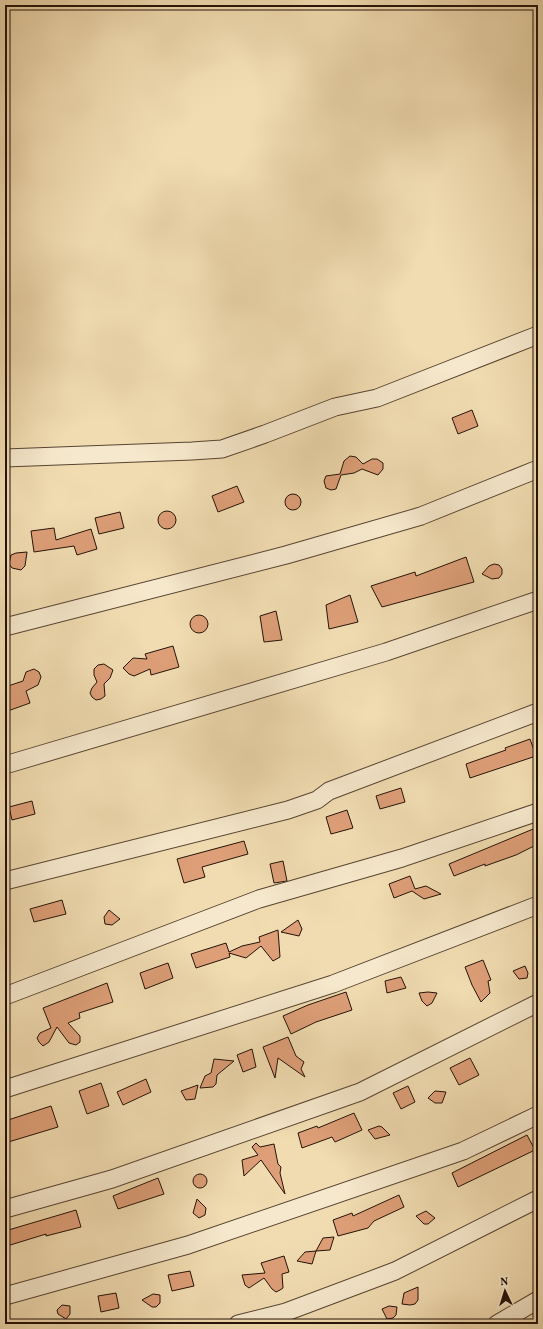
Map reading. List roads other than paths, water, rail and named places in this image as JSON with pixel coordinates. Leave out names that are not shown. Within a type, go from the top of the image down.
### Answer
[{"type":"street","points":[[5,458],[185,452],[222,448],[265,434],[335,407],[377,398],[538,335]]},
{"type":"street","points":[[5,627],[286,555],[422,516],[538,469]]},
{"type":"street","points":[[5,765],[386,652],[538,600]]},
{"type":"street","points":[[5,881],[288,810],[317,800],[329,791],[538,712]]},
{"type":"street","points":[[5,996],[259,899],[402,858],[538,812]]},
{"type":"street","points":[[5,1089],[333,984],[538,905]]},
{"type":"street","points":[[5,1209],[112,1180],[360,1092],[538,1003]]},
{"type":"street","points":[[5,1296],[196,1242],[463,1151],[538,1115]]},
{"type":"street","points":[[238,1324],[286,1312],[394,1271],[538,1199]]},
{"type":"street","points":[[497,1324],[538,1300]]}]
